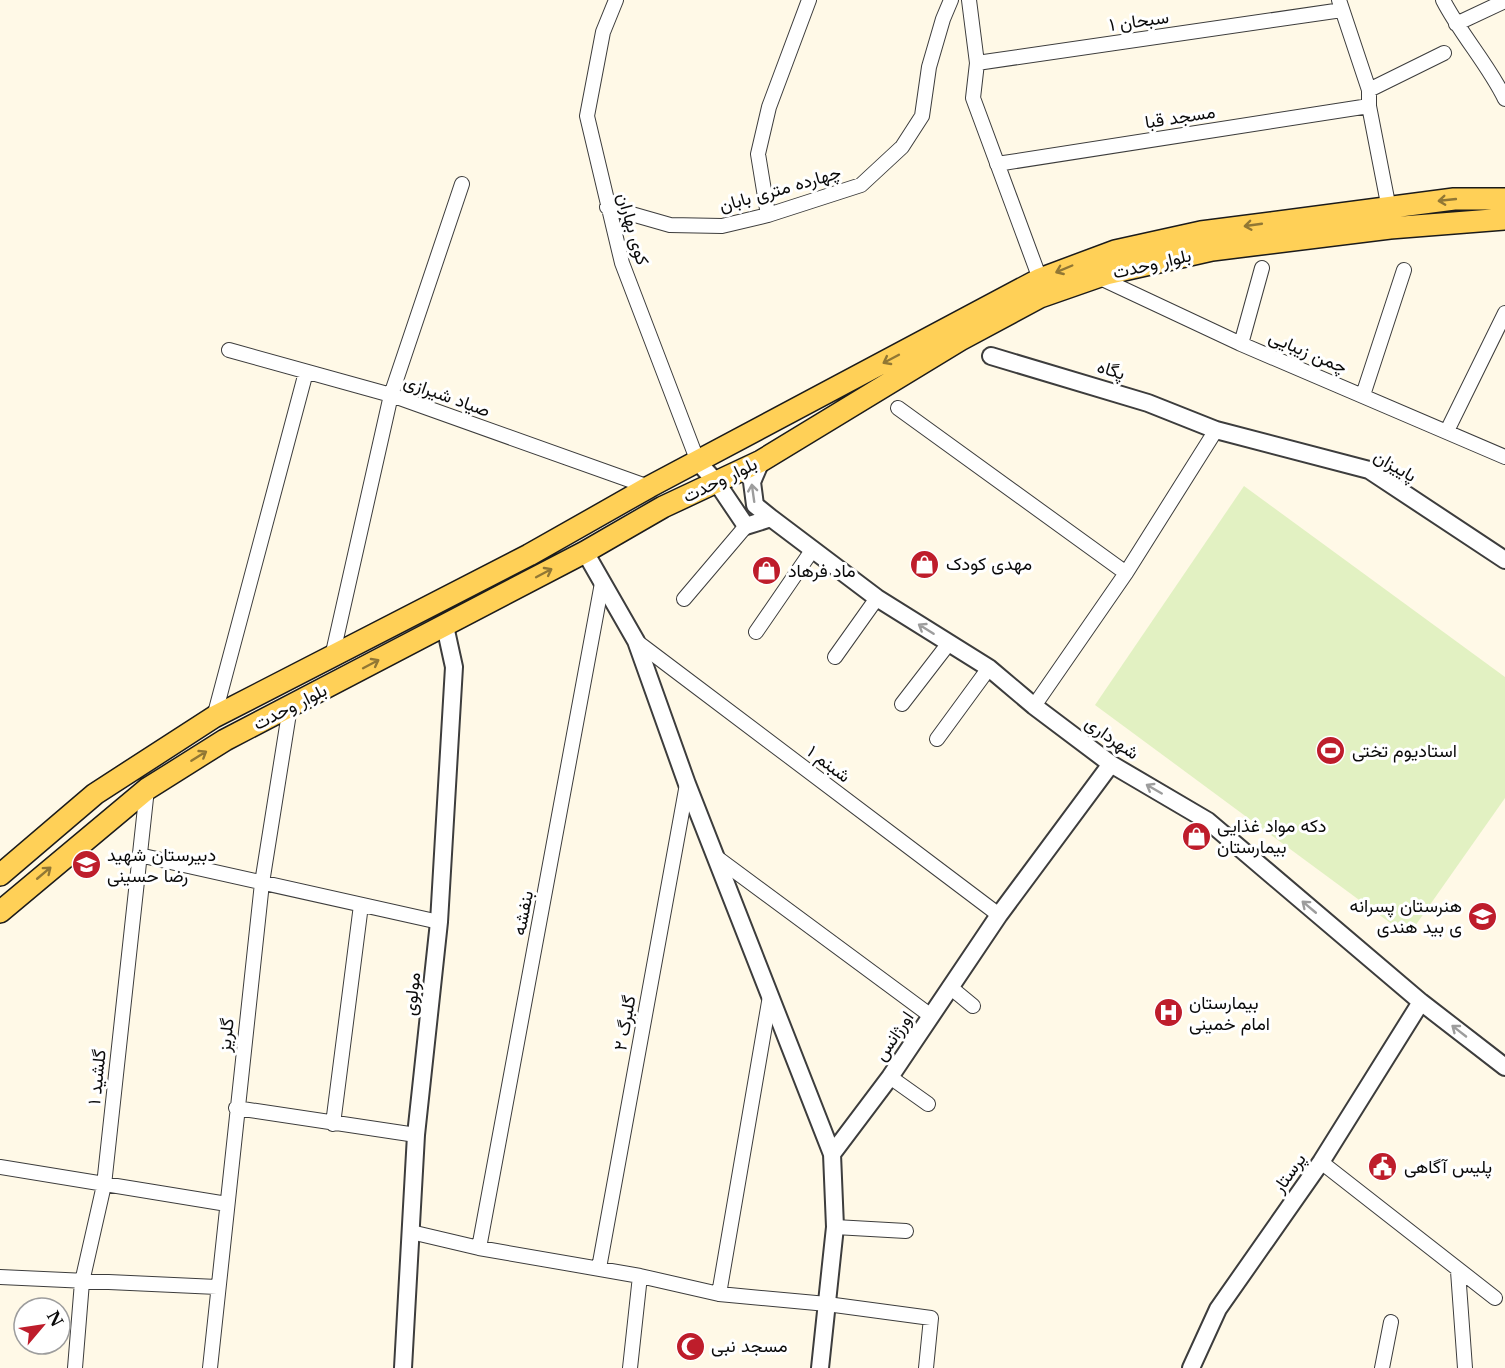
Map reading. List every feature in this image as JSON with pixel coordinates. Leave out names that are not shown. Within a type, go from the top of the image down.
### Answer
[{"type":"main road","name":"بلوار وحدت","points":[[0,875],[95,794],[214,717],[529,555],[648,487],[1040,279],[1115,251],[1201,232],[1454,199],[1505,199]]},
{"type":"main road","name":"بلوار وحدت","points":[[0,912],[147,789],[225,740],[585,552],[663,507],[761,461],[960,340],[1040,297],[1098,277],[1212,250],[1390,228],[1505,219]]},
{"type":"street","name":"کوی بهاران","points":[[616,0],[603,32],[587,116],[622,263],[698,462]]},
{"type":"street","points":[[768,215],[758,154],[769,107],[809,0]]},
{"type":"street","name":"چهارده متری بابان","points":[[607,207],[670,225],[722,226],[768,215],[861,185],[902,147],[922,116],[928,67],[951,0]]},
{"type":"street","points":[[969,0],[976,63],[973,98],[1040,279]]},
{"type":"street","points":[[1443,0],[1456,24],[1500,79],[1505,99]]},
{"type":"street","points":[[1456,24],[1505,2]]},
{"type":"street","points":[[1340,5],[1369,90],[1369,106],[1391,206],[1390,228]]},
{"type":"street","name":"سبحان ۱","points":[[976,63],[1340,5]]},
{"type":"street","points":[[1369,90],[1444,53]]},
{"type":"street","name":"مسجد قبا","points":[[997,164],[1369,106]]},
{"type":"street","points":[[332,657],[391,395],[462,184]]},
{"type":"street","points":[[1241,344],[1262,268]]},
{"type":"street","points":[[1363,395],[1404,270]]},
{"type":"street","name":"چمن زیبایی","points":[[1098,277],[1241,344],[1505,457]]},
{"type":"street","points":[[1447,431],[1505,313]]},
{"type":"street","name":"صیاد شیرازی","points":[[229,350],[391,395],[648,487]]},
{"type":"street","name":"پگاه","points":[[991,356],[1148,403],[1216,430]]},
{"type":"street","points":[[214,717],[306,372]]},
{"type":"street","points":[[898,408],[1126,573]]},
{"type":"street","points":[[1034,706],[1126,573],[1216,430]]},
{"type":"street","name":"پاییزان","points":[[1216,430],[1369,470],[1505,560]]},
{"type":"street","name":"شهرداری","points":[[761,461],[752,482],[755,505],[877,598],[989,668],[1034,706],[1111,764],[1208,821],[1421,1002],[1505,1067]]},
{"type":"street","points":[[698,462],[717,483],[746,526]]},
{"type":"street","points":[[684,599],[746,526],[771,518]]},
{"type":"street","points":[[756,632],[813,549]]},
{"type":"street","points":[[585,552],[636,641],[687,784],[832,1154],[835,1227],[820,1368]]},
{"type":"street","name":"بنفشه","points":[[479,1248],[602,583]]},
{"type":"street","points":[[835,657],[877,598]]},
{"type":"street","name":"مولوی","points":[[403,1368],[416,1135],[439,922],[454,667],[445,626]]},
{"type":"street","name":"شبنم ۱","points":[[636,641],[999,915]]},
{"type":"street","points":[[902,704],[949,643]]},
{"type":"street","points":[[937,739],[989,668]]},
{"type":"street","name":"گلریز","points":[[210,1368],[236,1108],[262,883],[290,707]]},
{"type":"street","name":"اورژانس","points":[[832,1154],[890,1077],[999,915],[1111,764]]},
{"type":"street","name":"گلبرگ ۲","points":[[599,1268],[687,784]]},
{"type":"street","name":"گلشید ۱","points":[[75,1368],[82,1282],[104,1185],[147,789]]},
{"type":"street","points":[[139,855],[439,922]]},
{"type":"street","points":[[716,858],[931,1016]]},
{"type":"street","points":[[333,1124],[361,905]]},
{"type":"street","points":[[950,987],[973,1006]]},
{"type":"street","points":[[719,1294],[770,996]]},
{"type":"street","name":"پرستار","points":[[1191,1368],[1218,1309],[1320,1162],[1421,1002]]},
{"type":"street","points":[[890,1077],[928,1104]]},
{"type":"street","points":[[236,1108],[416,1135]]},
{"type":"street","points":[[1320,1162],[1495,1298]]},
{"type":"street","points":[[0,1167],[227,1204]]},
{"type":"street","points":[[835,1227],[906,1231]]},
{"type":"street","points":[[411,1232],[479,1248],[640,1275],[719,1294],[827,1304],[931,1318],[926,1368]]},
{"type":"street","points":[[1458,1271],[1465,1368]]},
{"type":"street","points":[[630,1368],[640,1275]]},
{"type":"street","points":[[0,1277],[217,1287]]},
{"type":"street","points":[[1382,1368],[1392,1322]]},
{"type":"green space","name":"استادیوم تختی","points":[[1244,486],[1505,677],[1505,798],[1408,936],[1095,705]]},
{"type":"place","name":"مهدی کودک","points":[[925,564]]},
{"type":"place","name":"ماد فرهاد","points":[[767,571]]},
{"type":"place","name":"استادیوم تختی","points":[[1331,751]]},
{"type":"place","name":"دکه مواد غذایی بیمارستان","points":[[1196,836]]},
{"type":"place","name":"دبیرستان شهید رضا حسینی","points":[[86,865]]},
{"type":"place","name":"هنرستان پسرانه ی بید هندی","points":[[1483,916]]},
{"type":"place","name":"بیمارستان امام خمینی","points":[[1168,1013]]},
{"type":"place","name":"پلیس آگاهی","points":[[1383,1167]]},
{"type":"place","name":"مسجد نبی","points":[[690,1346]]}]
